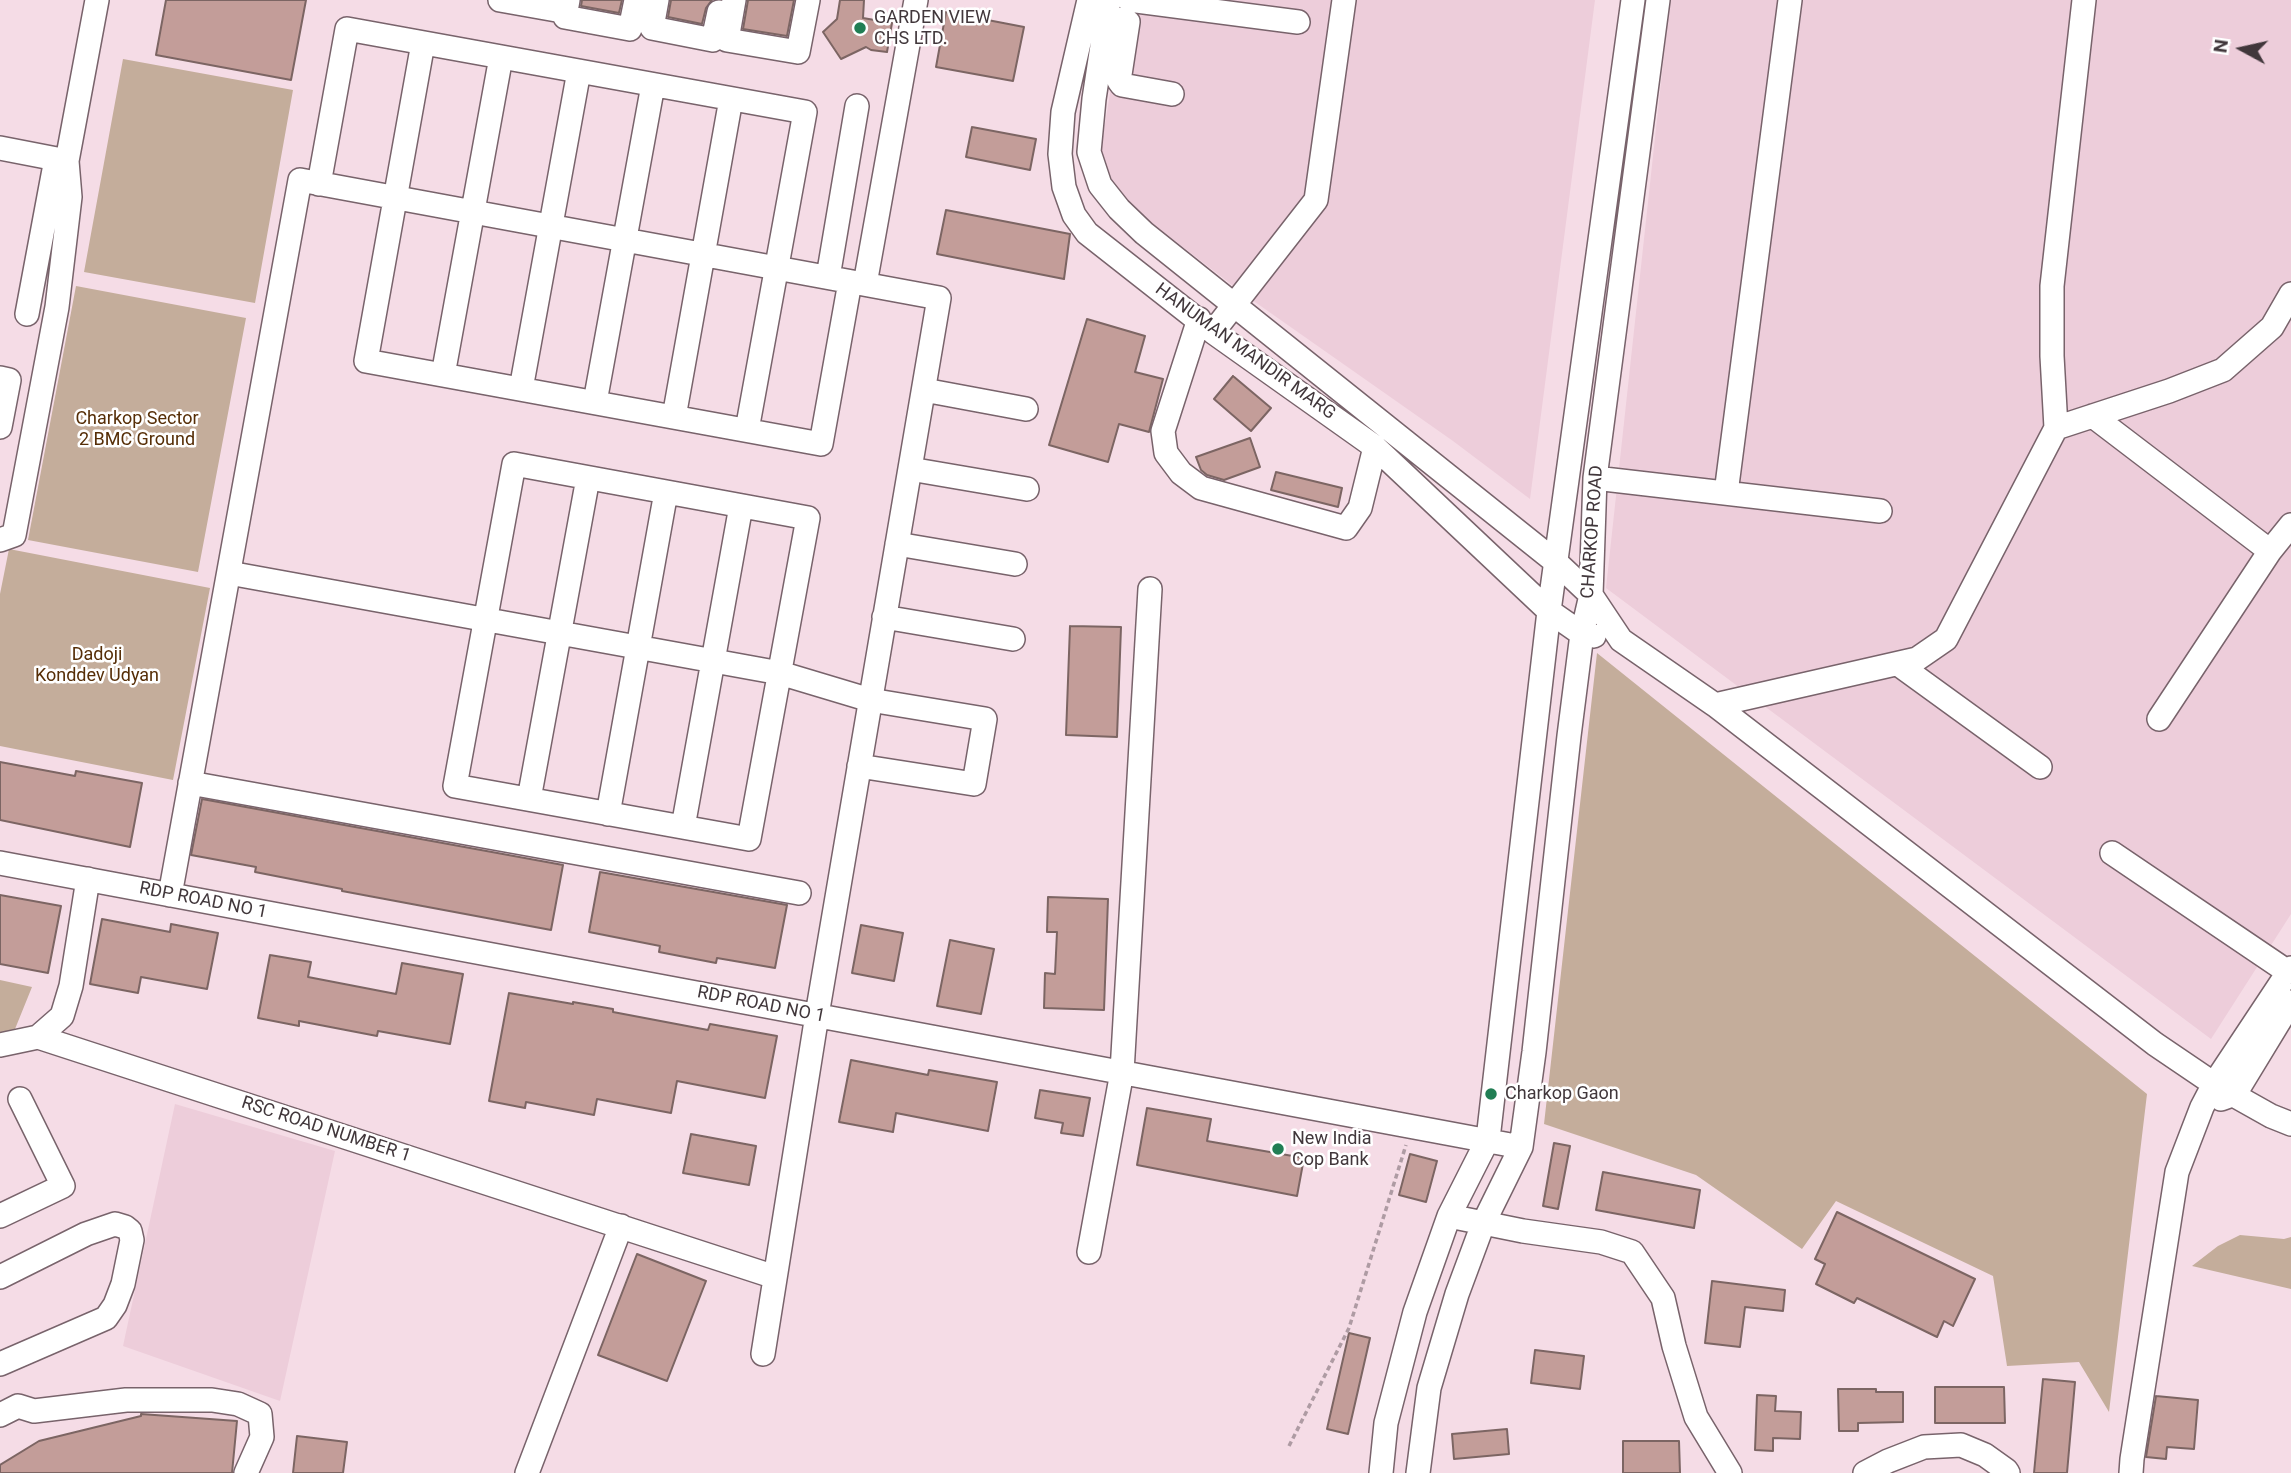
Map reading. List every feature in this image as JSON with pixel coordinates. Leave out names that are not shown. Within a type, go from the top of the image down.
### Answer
[{"type":"street","points":[[27,314],[97,0]]},
{"type":"street","points":[[500,0],[562,11],[566,0]]},
{"type":"street","points":[[566,0],[565,18],[630,29],[636,0]]},
{"type":"street","points":[[657,0],[652,28],[713,40],[721,0]]},
{"type":"street","points":[[734,0],[727,40],[798,52],[808,0]]},
{"type":"street","points":[[811,51],[822,0]]},
{"type":"street","points":[[423,43],[366,361],[821,444],[848,281],[916,0]]},
{"type":"street","name":"HANUMAN MANDIR MARG","points":[[1089,0],[1063,113],[1060,154],[1064,187],[1073,215],[1087,233],[1206,325],[1375,447],[1549,611],[1582,634]]},
{"type":"street","points":[[1129,0],[1298,22]]},
{"type":"street","points":[[1344,0],[1316,200],[1234,305],[1206,325],[1163,431],[1166,453],[1181,473],[1201,488],[1346,528],[1360,508],[1375,447]]},
{"type":"street","name":"CHARKOP ROAD","points":[[1488,1139],[1549,611],[1633,0]]},
{"type":"street","name":"CHARKOP ROAD","points":[[1418,1473],[1429,1388],[1457,1294],[1483,1224],[1521,1147],[1582,634],[1591,594],[1595,478],[1658,0]]},
{"type":"street","points":[[1726,494],[1790,0]]},
{"type":"street","points":[[1714,705],[1917,659],[1946,639],[2056,428],[2052,286],[2084,0]]},
{"type":"street","points":[[1172,94],[1122,85],[1119,81],[1128,22],[1108,9],[1089,152],[1100,185],[1119,209],[1144,233],[1557,563],[1591,594],[1621,640],[1714,705],[2155,1044],[2214,1084],[2271,1116],[2291,1124]]},
{"type":"street","points":[[319,184],[347,29],[804,112],[747,430]]},
{"type":"street","points":[[443,375],[500,57]]},
{"type":"street","points":[[521,389],[579,71]]},
{"type":"street","points":[[595,402],[653,85]]},
{"type":"street","points":[[674,417],[731,99]]},
{"type":"street","points":[[848,281],[857,106]]},
{"type":"street","points":[[0,148],[61,160]]},
{"type":"street","points":[[0,540],[14,535],[57,307],[70,197],[61,160]]},
{"type":"street","points":[[170,895],[300,180],[939,298],[817,1015],[763,1354]]},
{"type":"street","points":[[2056,428],[2223,370],[2272,327],[2291,294]]},
{"type":"street","points":[[0,378],[9,380],[0,427]]},
{"type":"street","points":[[924,390],[1026,409]]},
{"type":"street","points":[[2093,416],[2270,551]]},
{"type":"street","points":[[514,464],[588,478],[808,518],[749,839],[455,786],[514,464]]},
{"type":"street","points":[[910,469],[1027,489]]},
{"type":"street","points":[[529,799],[588,478]]},
{"type":"street","points":[[1595,478],[1881,510]]},
{"type":"street","points":[[608,814],[666,492]]},
{"type":"street","points":[[683,827],[741,506]]},
{"type":"street","points":[[2159,719],[2270,551],[2291,525]]},
{"type":"street","points":[[897,544],[1015,564]]},
{"type":"street","points":[[229,573],[780,673],[870,700],[985,719],[974,784],[859,766]]},
{"type":"street","points":[[1090,1252],[1122,1072],[1150,589]]},
{"type":"street","points":[[884,617],[1013,639]]},
{"type":"street","points":[[1582,634],[1621,640]]},
{"type":"street","points":[[1898,664],[2040,767]]},
{"type":"street","points":[[190,783],[799,893]]},
{"type":"street","points":[[2112,853],[2290,970],[2214,1084],[2202,1107],[2177,1172],[2132,1473]]},
{"type":"street","name":"RDP ROAD NO 1","points":[[0,863],[1521,1147]]},
{"type":"street","points":[[0,1045],[38,1037],[62,1016],[71,986],[88,879]]},
{"type":"street","points":[[2202,1107],[2235,1094],[2291,1002]]},
{"type":"street","name":"RSC ROAD NUMBER 1","points":[[38,1037],[775,1277]]},
{"type":"street","points":[[0,1216],[63,1186],[20,1099]]},
{"type":"street","points":[[1381,1473],[1385,1423],[1415,1312],[1449,1216],[1488,1139]]},
{"type":"street","points":[[1449,1216],[1483,1224],[1601,1242],[1632,1252],[1663,1298],[1674,1346],[1696,1417],[1730,1473]]},
{"type":"street","points":[[0,1277],[86,1234],[115,1224],[130,1231],[132,1240],[123,1284],[115,1306],[106,1318],[0,1364]]},
{"type":"street","points":[[527,1473],[621,1226]]},
{"type":"street","points":[[0,1415],[18,1406],[34,1412],[126,1400],[212,1400],[238,1404],[260,1414],[262,1437],[246,1473]]},
{"type":"street","points":[[1866,1473],[1924,1447],[1961,1445],[1985,1455],[2008,1473]]},
{"type":"path","points":[[1289,1446],[1349,1328],[1412,1126]]},
{"type":"shaded area","points":[[1125,0],[1595,0],[1530,499],[1453,441],[1245,295],[1096,180]]},
{"type":"shaded area","points":[[1670,0],[2291,0],[2291,914],[2211,1039],[1606,588]]},
{"type":"shaded area","points":[[175,1104],[335,1151],[280,1401],[123,1346]]},
{"type":"green space","points":[[123,59],[293,90],[255,303],[84,272]]},
{"type":"green space","name":"Charkop Sector 2 BMC Ground","points":[[76,286],[246,318],[198,572],[28,540]]},
{"type":"green space","name":"Dadoji Konddev Udyan","points":[[9,549],[210,588],[173,780],[0,746],[0,594]]},
{"type":"green space","points":[[1597,653],[2147,1094],[2109,1412],[2079,1362],[2007,1366],[1993,1276],[1836,1201],[1802,1249],[1696,1175],[1544,1124]]},
{"type":"green space","points":[[0,980],[32,987],[15,1029],[0,1037]]},
{"type":"green space","points":[[2240,1235],[2284,1239],[2291,1237],[2291,1289],[2192,1266],[2218,1246]]},
{"type":"building","points":[[166,0],[306,0],[291,80],[156,55]]},
{"type":"building","points":[[582,0],[622,0],[619,13],[581,6]]},
{"type":"building","points":[[671,0],[712,0],[706,8],[702,24],[668,17]]},
{"type":"building","points":[[748,0],[794,0],[787,36],[743,29]]},
{"type":"building","name":"GARDEN VIEW CHS LTD.","points":[[840,0],[864,0],[863,18],[892,23],[887,52],[866,47],[841,59],[823,32],[837,19]]},
{"type":"building","points":[[946,12],[1024,27],[1013,81],[936,67]]},
{"type":"building","points":[[972,127],[1036,139],[1030,170],[966,157]]},
{"type":"building","points":[[946,210],[1070,234],[1064,279],[937,254]]},
{"type":"building","points":[[1087,319],[1145,336],[1135,372],[1163,379],[1149,432],[1119,424],[1108,462],[1049,445]]},
{"type":"building","points":[[1233,376],[1271,408],[1251,431],[1214,399]]},
{"type":"building","points":[[1250,438],[1260,467],[1224,480],[1207,475],[1201,470],[1196,457]]},
{"type":"building","points":[[1276,472],[1342,488],[1338,507],[1271,490]]},
{"type":"building","points":[[1070,626],[1121,627],[1117,737],[1066,735]]},
{"type":"building","points":[[0,762],[75,776],[76,771],[142,783],[130,847],[0,820]]},
{"type":"building","points":[[202,799],[563,865],[551,930],[342,891],[255,872],[256,867],[191,855]]},
{"type":"building","points":[[600,872],[787,905],[775,968],[717,958],[716,963],[659,952],[660,946],[589,932]]},
{"type":"building","points":[[0,895],[61,906],[48,973],[0,964]]},
{"type":"building","points":[[1048,897],[1108,899],[1104,1010],[1044,1008],[1045,973],[1055,974],[1057,932],[1047,932]]},
{"type":"building","points":[[102,919],[170,932],[171,924],[218,933],[207,989],[141,977],[138,993],[90,984]]},
{"type":"building","points":[[861,925],[903,933],[894,981],[852,973]]},
{"type":"building","points":[[950,940],[994,949],[981,1014],[937,1006]]},
{"type":"building","points":[[270,955],[311,962],[308,977],[396,994],[402,963],[463,974],[450,1044],[378,1031],[377,1036],[299,1021],[299,1026],[258,1018]]},
{"type":"building","points":[[509,993],[613,1009],[613,1012],[708,1030],[710,1024],[777,1036],[765,1098],[677,1081],[671,1113],[597,1099],[594,1115],[526,1102],[525,1108],[489,1101]]},
{"type":"building","points":[[851,1060],[928,1075],[929,1070],[997,1082],[988,1131],[896,1113],[893,1132],[839,1122]]},
{"type":"building","points":[[1040,1090],[1090,1098],[1083,1136],[1061,1133],[1063,1123],[1035,1118]]},
{"type":"building","points":[[1147,1108],[1211,1119],[1207,1141],[1304,1158],[1297,1196],[1137,1165]]},
{"type":"building","points":[[691,1134],[756,1146],[749,1185],[683,1173]]},
{"type":"building","points":[[1554,1143],[1570,1146],[1558,1209],[1543,1206]]},
{"type":"building","points":[[1410,1154],[1437,1161],[1426,1202],[1399,1195]]},
{"type":"building","points":[[1603,1172],[1700,1190],[1694,1228],[1596,1210]]},
{"type":"building","points":[[1837,1212],[1975,1279],[1953,1326],[1944,1321],[1937,1337],[1857,1298],[1854,1303],[1816,1284],[1825,1264],[1815,1259]]},
{"type":"building","points":[[637,1254],[706,1281],[667,1381],[598,1355]]},
{"type":"building","points":[[1712,1281],[1785,1290],[1783,1311],[1745,1307],[1740,1347],[1705,1343]]},
{"type":"building","points":[[1349,1333],[1370,1338],[1348,1434],[1327,1429]]},
{"type":"building","points":[[1535,1350],[1584,1356],[1580,1389],[1531,1383]]},
{"type":"building","points":[[2043,1379],[2075,1382],[2067,1473],[2034,1473]]},
{"type":"building","points":[[1935,1387],[2004,1387],[2005,1423],[1935,1423]]},
{"type":"building","points":[[1838,1389],[1903,1392],[1903,1422],[1858,1423],[1858,1431],[1839,1431]]},
{"type":"building","points":[[1757,1395],[1776,1396],[1775,1411],[1801,1412],[1800,1439],[1773,1438],[1773,1451],[1755,1450]]},
{"type":"building","points":[[2156,1396],[2198,1400],[2194,1449],[2167,1447],[2166,1459],[2146,1457]]},
{"type":"building","points":[[141,1414],[237,1421],[232,1473],[0,1473],[0,1465],[39,1441]]},
{"type":"building","points":[[1507,1429],[1509,1454],[1454,1459],[1452,1434]]},
{"type":"building","points":[[297,1436],[347,1442],[343,1473],[293,1473]]},
{"type":"building","points":[[1623,1441],[1679,1441],[1680,1473],[1623,1473]]},
{"type":"place","name":"GARDEN VIEW CHS LTD.","points":[[860,28]]},
{"type":"place","name":"Charkop Gaon","points":[[1491,1094]]},
{"type":"place","name":"New India Cop Bank","points":[[1278,1149]]}]
